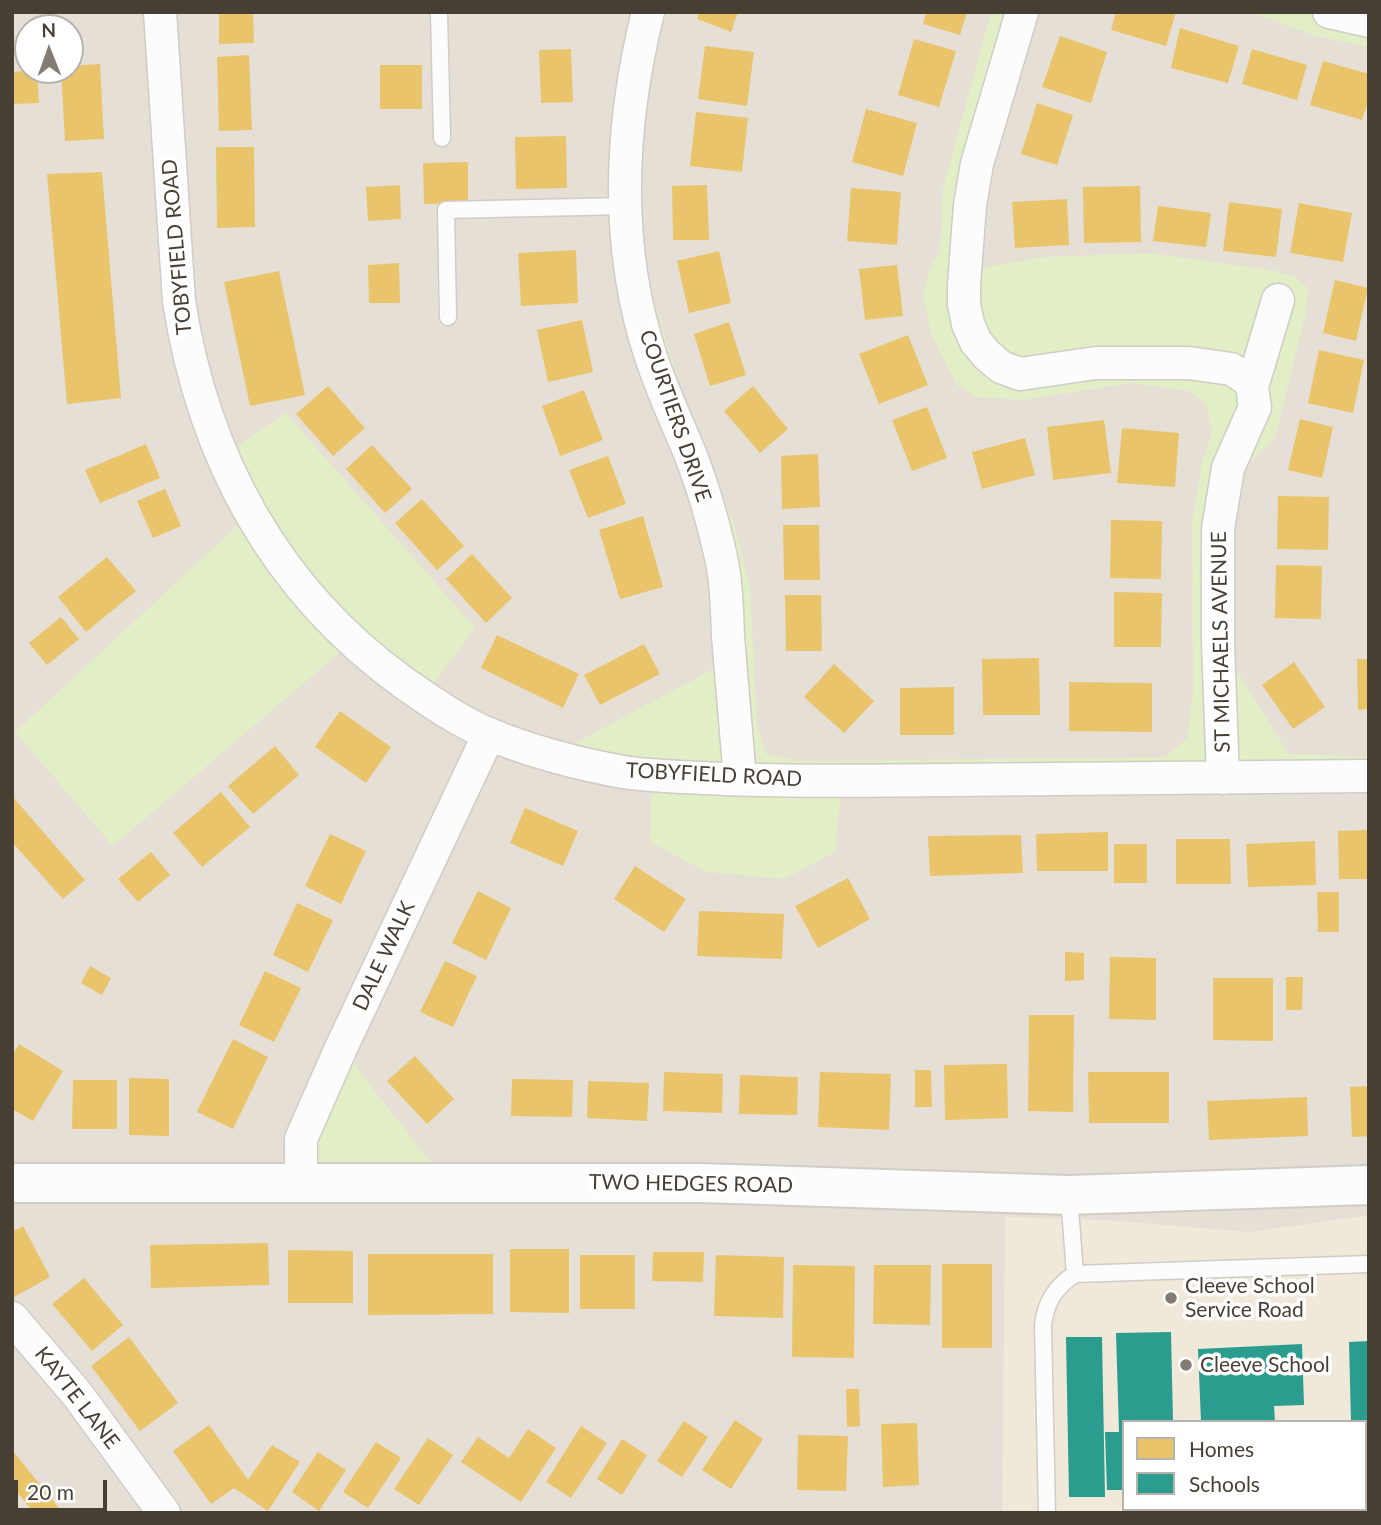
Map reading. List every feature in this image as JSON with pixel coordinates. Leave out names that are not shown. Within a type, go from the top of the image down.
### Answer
[{"type":"street","name":"TOBYFIELD ROAD","points":[[160,12],[179,301],[194,381],[221,457],[234,486],[270,545],[321,610],[387,671],[423,697],[489,734],[553,755],[623,772],[652,776],[856,781],[1369,776]]},
{"type":"street","name":"COURTIERS DRIVE","points":[[649,12],[637,57],[625,155],[625,206],[635,291],[650,354],[707,504],[723,565],[740,779]]},
{"type":"street","points":[[1022,12],[977,164],[970,205],[964,304],[968,324],[976,342],[1001,367],[1020,374],[1096,362],[1189,363],[1231,369],[1247,379],[1252,387]]},
{"type":"street","points":[[1329,12],[1369,21]]},
{"type":"street","name":"ST MICHAELS AVENUE","points":[[1223,779],[1217,643],[1218,529],[1228,468],[1255,407],[1252,387],[1278,300]]},
{"type":"street","name":"DALE WALK","points":[[301,1182],[301,1139],[489,734]]},
{"type":"street","name":"TWO HEDGES ROAD","points":[[12,1183],[702,1183],[1069,1195],[1369,1185]]},
{"type":"street","name":"KAYTE LANE","points":[[12,1318],[77,1394],[164,1513]]},
{"type":"lane","points":[[439,12],[443,138]]},
{"type":"lane","points":[[448,317],[446,210],[625,206]]},
{"type":"lane","points":[[1069,1195],[1074,1274]]},
{"type":"lane","points":[[1047,1513],[1044,1325],[1050,1299],[1056,1289],[1074,1274],[1369,1264]]},
{"type":"shaded area","points":[[12,12],[1369,12],[1369,1513],[12,1513]]},
{"type":"shaded area","name":"Cleeve School","points":[[1369,1215],[1369,1513],[1002,1513],[1005,1217],[1107,1220],[1250,1232]]},
{"type":"green space","points":[[648,12],[668,12],[660,32],[638,146],[640,234],[656,310],[687,406],[734,524],[750,587],[757,725],[766,754],[800,761],[1165,757],[1187,739],[1193,691],[1192,523],[1202,463],[1212,432],[1206,403],[1188,391],[1132,383],[1022,400],[976,397],[957,385],[931,334],[923,294],[929,271],[940,250],[943,188],[991,12],[1036,12],[981,211],[982,268],[1042,257],[1148,253],[1272,270],[1295,277],[1308,288],[1306,312],[1275,438],[1247,465],[1236,514],[1230,660],[1289,754],[1369,757],[1369,776],[842,782],[835,852],[784,879],[707,872],[650,842],[652,776],[553,755],[730,660],[723,565],[629,254]]},
{"type":"green space","points":[[1250,12],[1369,12],[1369,47],[1317,36]]},
{"type":"green space","points":[[286,413],[475,628],[423,697],[352,642],[113,846],[15,732],[250,514],[221,457]]},
{"type":"green space","points":[[341,1048],[447,1183],[301,1183]]},
{"type":"building: Homes","points":[[219,12],[253,12],[254,43],[219,44]]},
{"type":"building: Homes","points":[[699,12],[738,12],[731,32],[697,19]]},
{"type":"building: Homes","points":[[926,12],[967,12],[960,35],[923,24]]},
{"type":"building: Homes","points":[[1116,12],[1176,12],[1166,46],[1111,30]]},
{"type":"building: Homes","points":[[1180,28],[1239,46],[1228,83],[1171,68]]},
{"type":"building: Homes","points":[[1060,36],[1107,52],[1091,103],[1042,87]]},
{"type":"building: Homes","points":[[914,39],[956,51],[939,107],[898,95]]},
{"type":"building: Homes","points":[[705,46],[754,52],[747,106],[698,99]]},
{"type":"building: Homes","points":[[571,49],[573,102],[541,103],[539,50]]},
{"type":"building: Homes","points":[[1252,49],[1307,65],[1297,100],[1242,84]]},
{"type":"building: Homes","points":[[249,55],[252,130],[219,131],[217,57]]},
{"type":"building: Homes","points":[[1323,61],[1369,74],[1369,98],[1362,120],[1310,105]]},
{"type":"building: Homes","points":[[100,64],[104,139],[65,141],[62,84],[84,84],[84,65]]},
{"type":"building: Homes","points":[[380,65],[422,65],[422,109],[380,109]]},
{"type":"building: Homes","points":[[12,72],[14,84],[38,84],[39,103],[12,104]]},
{"type":"building: Homes","points":[[1037,103],[1073,115],[1057,165],[1021,154]]},
{"type":"building: Homes","points":[[866,109],[917,123],[903,176],[852,162]]},
{"type":"building: Homes","points":[[696,112],[748,118],[742,172],[690,166]]},
{"type":"building: Homes","points":[[566,136],[567,188],[516,189],[515,137]]},
{"type":"building: Homes","points":[[216,147],[254,147],[255,227],[217,228]]},
{"type":"building: Homes","points":[[468,162],[468,203],[424,204],[423,163]]},
{"type":"building: Homes","points":[[102,172],[121,398],[67,404],[47,174]]},
{"type":"building: Homes","points":[[400,185],[401,219],[368,221],[366,187]]},
{"type":"building: Homes","points":[[707,185],[709,240],[673,240],[672,186]]},
{"type":"building: Homes","points":[[1140,186],[1141,242],[1084,243],[1083,187]]},
{"type":"building: Homes","points":[[851,188],[901,192],[897,245],[847,241]]},
{"type":"building: Homes","points":[[1067,199],[1069,245],[1015,248],[1012,202]]},
{"type":"building: Homes","points":[[1229,202],[1282,209],[1276,257],[1223,251]]},
{"type":"building: Homes","points":[[1299,203],[1352,213],[1343,262],[1290,253]]},
{"type":"building: Homes","points":[[1158,206],[1211,213],[1206,247],[1153,241]]},
{"type":"building: Homes","points":[[576,250],[578,303],[521,306],[518,253]]},
{"type":"building: Homes","points":[[719,251],[731,303],[689,313],[677,261]]},
{"type":"building: Homes","points":[[399,263],[400,303],[369,303],[368,265]]},
{"type":"building: Homes","points":[[897,265],[903,316],[865,320],[859,269]]},
{"type":"building: Homes","points":[[279,271],[305,395],[250,406],[224,282]]},
{"type":"building: Homes","points":[[1335,280],[1368,288],[1356,341],[1323,333]]},
{"type":"building: Homes","points":[[582,320],[593,372],[548,382],[537,330]]},
{"type":"building: Homes","points":[[729,322],[746,375],[710,386],[694,334]]},
{"type":"building: Homes","points":[[908,335],[928,385],[879,404],[859,354]]},
{"type":"building: Homes","points":[[1319,350],[1364,360],[1353,413],[1308,403]]},
{"type":"building: Homes","points":[[328,386],[365,428],[333,456],[296,414]]},
{"type":"building: Homes","points":[[753,386],[788,429],[760,453],[724,411]]},
{"type":"building: Homes","points":[[584,390],[603,440],[560,456],[542,406]]},
{"type":"building: Homes","points":[[927,407],[947,458],[912,471],[892,420]]},
{"type":"building: Homes","points":[[1300,419],[1333,427],[1322,478],[1288,470]]},
{"type":"building: Homes","points":[[1104,420],[1111,473],[1053,480],[1047,427]]},
{"type":"building: Homes","points":[[1122,428],[1179,433],[1175,487],[1117,483]]},
{"type":"building: Homes","points":[[1025,438],[1035,475],[982,489],[972,452]]},
{"type":"building: Homes","points":[[146,444],[160,478],[100,503],[85,470]]},
{"type":"building: Homes","points":[[372,445],[412,489],[385,513],[346,469]]},
{"type":"building: Homes","points":[[818,454],[820,507],[782,509],[781,456]]},
{"type":"building: Homes","points":[[608,456],[626,504],[588,518],[569,470]]},
{"type":"building: Homes","points":[[165,489],[181,526],[153,538],[137,501]]},
{"type":"building: Homes","points":[[1278,496],[1329,497],[1328,550],[1277,549]]},
{"type":"building: Homes","points":[[422,499],[464,546],[437,570],[395,523]]},
{"type":"building: Homes","points":[[643,516],[663,587],[620,599],[599,530]]},
{"type":"building: Homes","points":[[1111,520],[1162,521],[1161,579],[1110,578]]},
{"type":"building: Homes","points":[[783,525],[819,525],[820,580],[784,580]]},
{"type":"building: Homes","points":[[472,554],[512,598],[486,623],[446,579]]},
{"type":"building: Homes","points":[[107,557],[136,591],[86,632],[58,597]]},
{"type":"building: Homes","points":[[1276,565],[1322,566],[1321,619],[1275,618]]},
{"type":"building: Homes","points":[[1114,592],[1162,593],[1161,647],[1114,647]]},
{"type":"building: Homes","points":[[785,595],[821,595],[822,651],[786,651]]},
{"type":"building: Homes","points":[[61,617],[79,639],[47,665],[29,643]]},
{"type":"building: Homes","points":[[497,635],[579,674],[563,708],[481,668]]},
{"type":"building: Homes","points":[[644,644],[660,674],[600,705],[584,675]]},
{"type":"building: Homes","points":[[1039,658],[1040,715],[983,715],[982,659]]},
{"type":"building: Homes","points":[[1357,659],[1369,659],[1369,709],[1358,710]]},
{"type":"building: Homes","points":[[1294,662],[1325,707],[1293,729],[1262,685]]},
{"type":"building: Homes","points":[[834,664],[874,701],[844,733],[804,697]]},
{"type":"building: Homes","points":[[1069,682],[1152,683],[1152,732],[1069,731]]},
{"type":"building: Homes","points":[[954,687],[954,735],[900,735],[900,688]]},
{"type":"building: Homes","points":[[340,711],[391,747],[366,783],[315,747]]},
{"type":"building: Homes","points":[[275,746],[299,775],[253,814],[228,786]]},
{"type":"building: Homes","points":[[221,792],[250,827],[202,867],[173,833]]},
{"type":"building: Homes","points":[[12,796],[85,880],[63,899],[12,842]]},
{"type":"building: Homes","points":[[525,808],[578,831],[563,866],[510,843]]},
{"type":"building: Homes","points":[[1369,830],[1369,879],[1339,879],[1338,831]]},
{"type":"building: Homes","points":[[1108,832],[1108,871],[1037,871],[1036,834]]},
{"type":"building: Homes","points":[[330,834],[366,851],[341,904],[305,886]]},
{"type":"building: Homes","points":[[1021,835],[1023,873],[930,876],[928,836]]},
{"type":"building: Homes","points":[[1176,839],[1230,839],[1231,884],[1176,884]]},
{"type":"building: Homes","points":[[1315,841],[1316,885],[1248,887],[1246,844]]},
{"type":"building: Homes","points":[[1114,844],[1147,844],[1147,883],[1114,883]]},
{"type":"building: Homes","points":[[151,852],[170,875],[138,902],[118,879]]},
{"type":"building: Homes","points":[[635,866],[686,899],[664,932],[614,899]]},
{"type":"building: Homes","points":[[848,878],[870,919],[818,948],[795,906]]},
{"type":"building: Homes","points":[[478,891],[511,908],[486,960],[452,943]]},
{"type":"building: Homes","points":[[1317,892],[1339,892],[1339,932],[1318,932]]},
{"type":"building: Homes","points":[[297,903],[333,920],[308,972],[273,955]]},
{"type":"building: Homes","points":[[699,911],[784,914],[782,959],[697,956]]},
{"type":"building: Homes","points":[[1065,952],[1084,953],[1084,980],[1065,981]]},
{"type":"building: Homes","points":[[1110,957],[1156,958],[1156,1020],[1109,1019]]},
{"type":"building: Homes","points":[[445,961],[477,976],[453,1027],[420,1012]]},
{"type":"building: Homes","points":[[90,966],[111,978],[102,995],[81,983]]},
{"type":"building: Homes","points":[[265,971],[301,988],[274,1042],[239,1025]]},
{"type":"building: Homes","points":[[1286,977],[1303,977],[1302,1010],[1286,1010]]},
{"type":"building: Homes","points":[[1213,978],[1273,978],[1273,1041],[1213,1040]]},
{"type":"building: Homes","points":[[1029,1015],[1074,1015],[1073,1112],[1028,1111]]},
{"type":"building: Homes","points":[[233,1039],[268,1057],[233,1129],[197,1112]]},
{"type":"building: Homes","points":[[19,1044],[63,1071],[33,1121],[12,1109],[12,1056]]},
{"type":"building: Homes","points":[[415,1056],[454,1099],[427,1124],[387,1081]]},
{"type":"building: Homes","points":[[1007,1064],[1008,1118],[945,1120],[944,1065]]},
{"type":"building: Homes","points":[[915,1070],[931,1070],[932,1107],[915,1107]]},
{"type":"building: Homes","points":[[664,1072],[723,1074],[722,1113],[663,1111]]},
{"type":"building: Homes","points":[[820,1072],[891,1074],[889,1130],[818,1127]]},
{"type":"building: Homes","points":[[1088,1072],[1169,1072],[1169,1123],[1089,1123]]},
{"type":"building: Homes","points":[[740,1075],[798,1077],[797,1115],[739,1114]]},
{"type":"building: Homes","points":[[129,1078],[169,1079],[169,1136],[129,1135]]},
{"type":"building: Homes","points":[[512,1079],[573,1080],[572,1117],[511,1116]]},
{"type":"building: Homes","points":[[73,1080],[117,1080],[117,1129],[72,1129]]},
{"type":"building: Homes","points":[[588,1081],[649,1083],[647,1121],[587,1118]]},
{"type":"building: Homes","points":[[1369,1086],[1369,1136],[1352,1137],[1350,1087]]},
{"type":"building: Homes","points":[[1307,1097],[1308,1136],[1209,1140],[1207,1101]]},
{"type":"building: Homes","points":[[23,1226],[50,1277],[14,1297],[12,1232]]},
{"type":"building: Homes","points":[[268,1243],[269,1285],[151,1288],[150,1245]]},
{"type":"building: Homes","points":[[510,1249],[569,1249],[569,1313],[510,1312]]},
{"type":"building: Homes","points":[[288,1250],[353,1251],[353,1303],[288,1303]]},
{"type":"building: Homes","points":[[653,1252],[704,1252],[703,1282],[652,1281]]},
{"type":"building: Homes","points":[[368,1254],[493,1254],[493,1314],[368,1315]]},
{"type":"building: Homes","points":[[580,1255],[635,1255],[635,1309],[580,1309]]},
{"type":"building: Homes","points":[[716,1255],[784,1257],[783,1318],[714,1316]]},
{"type":"building: Homes","points":[[942,1264],[992,1264],[992,1348],[942,1348]]},
{"type":"building: Homes","points":[[793,1265],[855,1266],[854,1358],[792,1357]]},
{"type":"building: Homes","points":[[874,1265],[931,1265],[930,1325],[873,1324]]},
{"type":"building: Homes","points":[[84,1278],[123,1325],[92,1351],[52,1304]]},
{"type":"building: Homes","points":[[129,1337],[178,1403],[140,1431],[91,1366]]},
{"type":"building: Homes","points":[[846,1389],[859,1389],[860,1426],[847,1427]]},
{"type":"building: Homes","points":[[735,1420],[763,1439],[731,1489],[702,1470]]},
{"type":"building: Homes","points":[[684,1421],[708,1437],[682,1477],[657,1461]]},
{"type":"building: Homes","points":[[917,1423],[919,1485],[883,1487],[881,1424]]},
{"type":"building: Homes","points":[[209,1425],[248,1480],[272,1445],[300,1462],[268,1511],[234,1488],[211,1504],[173,1451]]},
{"type":"building: Homes","points":[[581,1426],[607,1443],[571,1498],[546,1482]]},
{"type":"building: Homes","points":[[528,1429],[556,1448],[521,1502],[461,1462],[478,1437],[509,1458]]},
{"type":"building: Homes","points":[[798,1435],[848,1436],[846,1491],[797,1490]]},
{"type":"building: Homes","points":[[428,1438],[453,1455],[419,1505],[394,1489]]},
{"type":"building: Homes","points":[[622,1439],[647,1455],[622,1495],[597,1479]]},
{"type":"building: Homes","points":[[376,1442],[401,1458],[368,1508],[343,1492]]},
{"type":"building: Homes","points":[[12,1450],[59,1508],[53,1513],[34,1513],[12,1486]]},
{"type":"building: Homes","points":[[318,1452],[346,1470],[319,1511],[292,1492]]},
{"type":"building: Schools","points":[[1171,1332],[1173,1420],[1122,1420],[1122,1490],[1107,1490],[1105,1432],[1119,1432],[1116,1333]]},
{"type":"building: Schools","points":[[1066,1337],[1102,1337],[1105,1497],[1069,1497]]},
{"type":"building: Schools","points":[[1369,1341],[1369,1440],[1367,1420],[1351,1420],[1349,1342]]},
{"type":"building: Schools","points":[[1302,1344],[1304,1405],[1274,1406],[1275,1420],[1201,1420],[1198,1349]]},
{"type":"place","name":"Cleeve School Service Road","points":[[1171,1298]]},
{"type":"place","name":"Cleeve School","points":[[1186,1365]]}]
